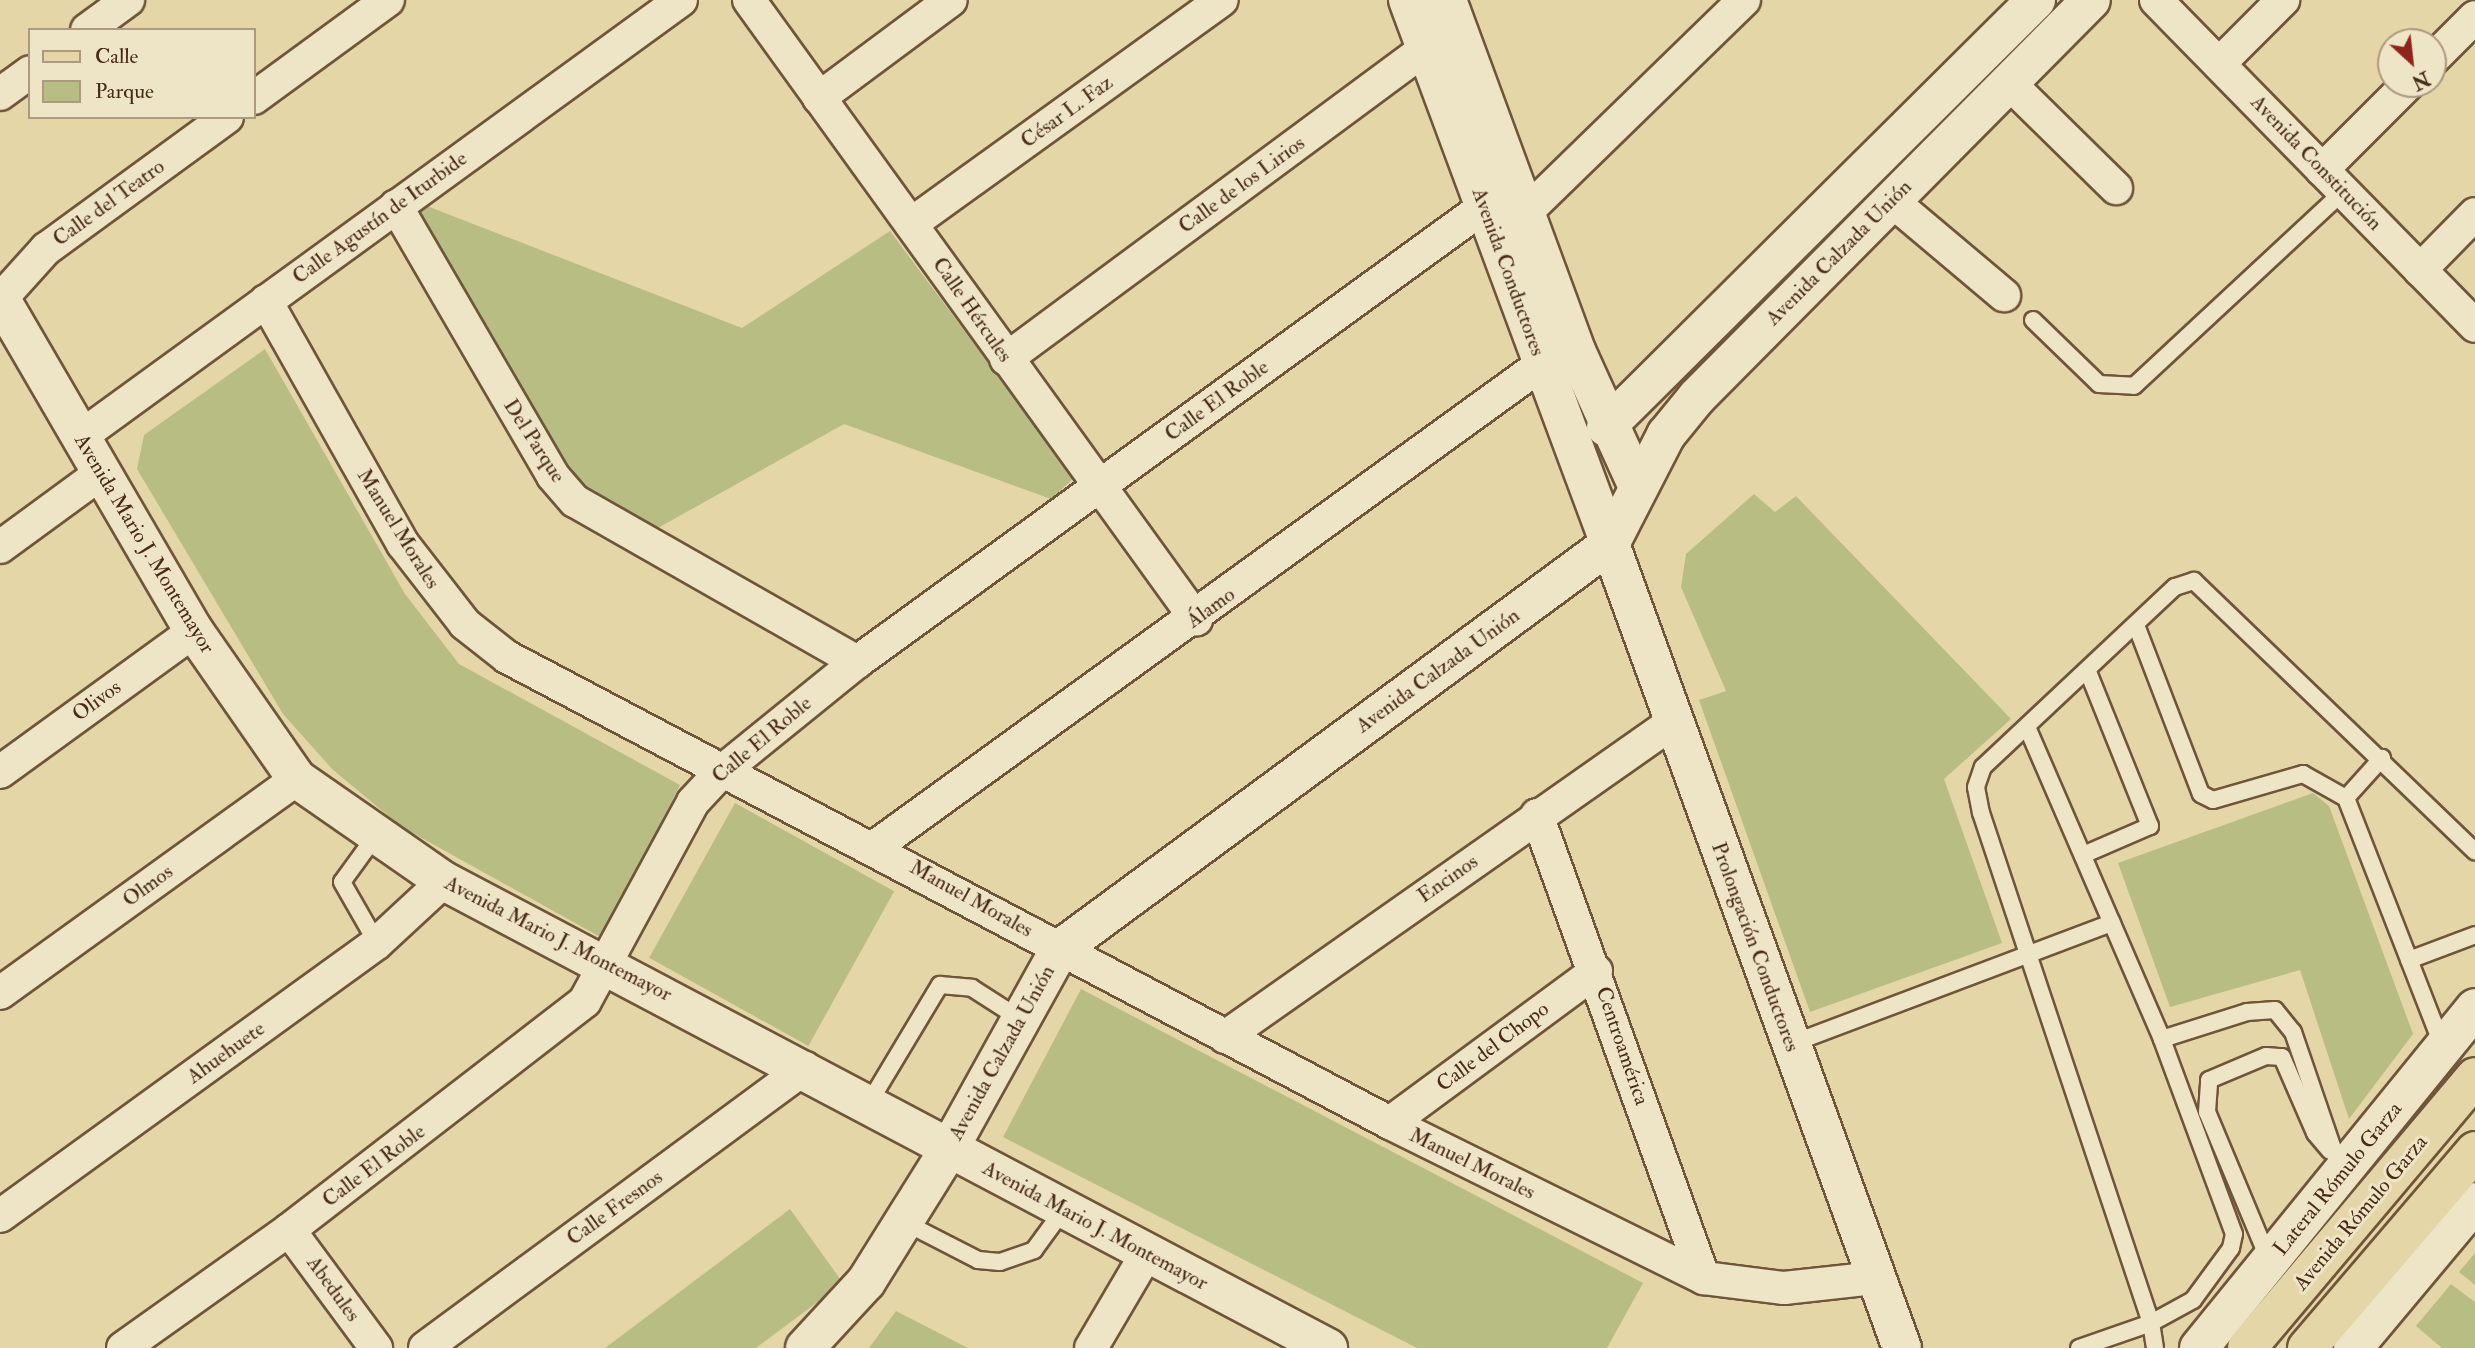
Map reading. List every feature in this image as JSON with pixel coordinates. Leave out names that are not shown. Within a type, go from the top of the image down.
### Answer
[{"type":"main road","name":"Avenida Conductores","points":[[1408,0],[1610,544]]},
{"type":"main road","name":"Avenida Calzada Unión","points":[[1606,427],[2036,0]]},
{"type":"main road","name":"Avenida Calzada Unión","points":[[805,1348],[851,1302],[904,1222],[949,1149],[1019,1018],[1060,949],[1610,544],[1666,435],[1698,397],[2007,81],[2091,0]]},
{"type":"main road","name":"Avenida Conductores","points":[[1456,5],[1524,214],[1606,427],[1638,487]]},
{"type":"main road","name":"Avenida Mario J. Montemayor","points":[[0,299],[194,631],[297,779],[374,838],[444,881],[805,1068],[949,1149],[1328,1348]]},
{"type":"main road","name":"Prolongación Conductores","points":[[1610,544],[1672,723],[1902,1348]]},
{"type":"main road","name":"Lateral Rómulo Garza","points":[[2214,1330],[2270,1263],[2342,1160],[2444,1048],[2475,1008]]},
{"type":"main road","name":"Avenida Rómulo Garza","points":[[2214,1330],[2475,1077]]},
{"type":"main road","points":[[2307,1348],[2475,1151]]},
{"type":"main road","points":[[2353,1348],[2475,1202]]},
{"type":"street","points":[[90,28],[128,0]]},
{"type":"street","points":[[256,97],[388,0]]},
{"type":"street","name":"Calle Agustín de Iturbide","points":[[80,437],[681,0]]},
{"type":"street","name":"Calle Hércules","points":[[749,0],[1006,359],[1196,618]]},
{"type":"street","points":[[819,98],[951,0]]},
{"type":"street","name":"César L. Faz","points":[[911,225],[1222,0]]},
{"type":"street","points":[[1524,214],[1744,0]]},
{"type":"street","name":"Avenida Constitución","points":[[2156,0],[2475,326]]},
{"type":"street","points":[[2219,64],[2283,0]]},
{"type":"street","name":"Calle de los Lirios","points":[[1006,359],[1425,50],[1456,5]]},
{"type":"street","points":[[2447,45],[2475,17]]},
{"type":"street","points":[[0,94],[28,73]]},
{"type":"street","points":[[2007,81],[2116,188]]},
{"type":"street","points":[[2332,181],[2397,98]]},
{"type":"street","name":"Calle del Teatro","points":[[0,299],[46,249],[224,119]]},
{"type":"street","points":[[1891,200],[2004,295]]},
{"type":"street","name":"Del Parque","points":[[396,206],[524,428],[575,501],[858,662]]},
{"type":"street","name":"Calle El Roble","points":[[123,1348],[289,1230],[553,1030],[585,1002],[610,965],[693,802],[721,772],[858,662],[1485,206]]},
{"type":"street","points":[[2420,270],[2475,214]]},
{"type":"street","name":"Manuel Morales","points":[[265,301],[403,544],[465,624],[507,657],[721,772],[876,846],[1060,949],[1390,1123],[1704,1278],[1784,1288],[1876,1278]]},
{"type":"street","name":"Álamo","points":[[876,846],[1196,618],[1542,364]]},
{"type":"street","points":[[0,547],[101,473]]},
{"type":"street","name":"Olivos","points":[[0,772],[194,631]]},
{"type":"street","name":"Encinos","points":[[1225,1037],[1537,815],[1672,723]]},
{"type":"street","name":"Olmos","points":[[0,993],[297,779]]},
{"type":"street","name":"Centroamérica","points":[[1537,815],[1596,971],[1704,1278]]},
{"type":"street","name":"Ahuehuete","points":[[0,1216],[377,943],[444,881]]},
{"type":"street","name":"Calle del Chopo","points":[[1390,1123],[1596,971]]},
{"type":"street","name":"Calle Fresnos","points":[[425,1348],[805,1068]]},
{"type":"street","name":"Abedules","points":[[289,1230],[376,1348]]},
{"type":"street","points":[[1091,1348],[1147,1253]]},
{"type":"lane","points":[[2033,320],[2099,384],[2134,386],[2332,181]]},
{"type":"lane","points":[[2155,1348],[2151,1322],[2027,958],[1976,787],[1983,767],[2088,672],[2175,587],[2198,583],[2382,758],[2475,851]]},
{"type":"lane","points":[[2136,625],[2201,794],[2213,800],[2303,774],[2346,798],[2444,1048]]},
{"type":"lane","points":[[2083,855],[2150,826],[2088,672]]},
{"type":"lane","points":[[2027,727],[2162,1039],[2234,1234],[2214,1330],[2151,1322],[2079,1348]]},
{"type":"lane","points":[[2346,798],[2382,758]]},
{"type":"lane","points":[[374,838],[342,882],[377,943]]},
{"type":"lane","points":[[1791,1044],[2027,958],[2112,923]]},
{"type":"lane","points":[[2409,960],[2475,935]]},
{"type":"lane","points":[[869,1103],[940,985],[972,988],[1019,1018]]},
{"type":"lane","points":[[2162,1039],[2247,1012],[2274,1010],[2293,1032],[2342,1160]]},
{"type":"lane","points":[[2270,1263],[2207,1112],[2209,1080],[2266,1056],[2282,1057],[2315,1133],[2342,1160]]},
{"type":"lane","points":[[904,1222],[978,1260],[1000,1262],[1034,1250],[1064,1209]]},
{"type":"green space","points":[[427,206],[742,328],[890,231],[1074,478],[1051,499],[844,424],[649,533],[597,509],[565,471],[417,215]]},
{"type":"green space","points":[[265,349],[405,594],[459,664],[680,785],[602,938],[402,827],[333,770],[283,714],[137,469],[144,435]]},
{"type":"green space","points":[[1754,494],[1775,512],[1796,496],[2011,719],[1944,779],[2002,943],[1810,1012],[1699,700],[1726,691],[1681,587],[1686,554]]},
{"type":"green space","points":[[2313,793],[2329,806],[2413,1034],[2349,1119],[2300,970],[2170,1007],[2118,863]]},
{"type":"green space","points":[[735,803],[894,891],[808,1046],[649,958]]},
{"type":"green space","points":[[1081,989],[1643,1283],[1607,1348],[1417,1348],[1003,1137]]},
{"type":"green space","points":[[790,1209],[843,1283],[756,1348],[605,1348]]},
{"type":"green space","points":[[2475,1253],[2475,1285],[2459,1272]]},
{"type":"green space","points":[[2451,1284],[2475,1302],[2475,1348],[2442,1348],[2416,1326]]},
{"type":"green space","points":[[896,1311],[968,1348],[869,1348]]}]
